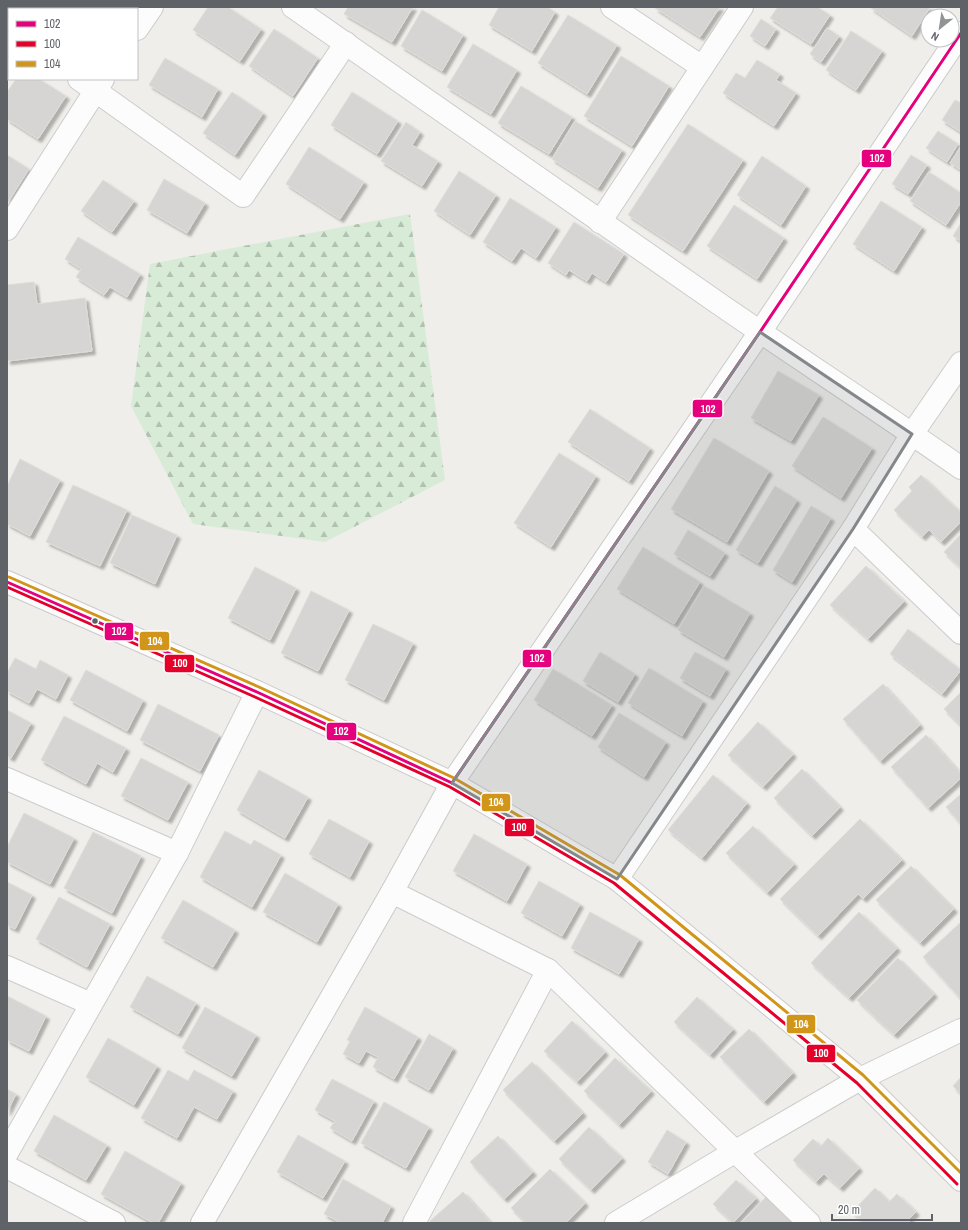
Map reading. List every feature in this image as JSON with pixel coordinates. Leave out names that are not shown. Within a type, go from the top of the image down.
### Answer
[{"type":"street","points":[[138,28],[152,7]]},
{"type":"street","points":[[293,7],[600,222],[961,468]]},
{"type":"street","points":[[612,7],[702,67]]},
{"type":"street","points":[[600,222],[742,7]]},
{"type":"street","points":[[202,1223],[392,892],[452,783],[760,332],[961,33]]},
{"type":"street","points":[[7,229],[92,83],[243,196],[346,43]]},
{"type":"street","points":[[617,879],[853,529],[912,434],[961,363]]},
{"type":"street","points":[[853,529],[961,633]]},
{"type":"street","points":[[7,582],[257,692],[452,783],[617,879],[860,1079],[961,1180]]},
{"type":"street","points":[[7,1154],[177,853],[257,692]]},
{"type":"street","points":[[7,779],[177,853]]},
{"type":"street","points":[[392,892],[548,970],[809,1223]]},
{"type":"street","points":[[7,966],[91,1004]]},
{"type":"street","points":[[414,1223],[548,970]]},
{"type":"street","points":[[616,1223],[860,1079],[961,1030]]},
{"type":"street","points":[[7,1167],[114,1223]]},
{"type":"highlighted area","points":[[760,332],[912,434],[853,529],[617,879],[452,783]]},
{"type":"green space","points":[[410,214],[445,480],[325,542],[193,524],[131,406],[150,264]]},
{"type":"building","points":[[23,7],[42,7],[41,8]]},
{"type":"building","points":[[58,7],[126,7],[126,8],[57,8]]},
{"type":"building","points":[[208,7],[228,7],[261,29],[240,61],[193,30]]},
{"type":"building","points":[[348,7],[413,7],[392,42],[344,14]]},
{"type":"building","points":[[499,7],[547,7],[555,12],[532,51],[489,25]]},
{"type":"building","points":[[720,7],[700,37],[655,8]]},
{"type":"building","points":[[778,7],[817,7],[830,15],[811,44],[770,18]]},
{"type":"building","points":[[930,7],[920,8],[920,23],[912,36],[871,8]]},
{"type":"building","points":[[422,10],[463,35],[442,71],[401,46]]},
{"type":"building","points":[[568,15],[617,45],[587,94],[538,63]]},
{"type":"building","points":[[761,19],[776,29],[765,46],[750,36]]},
{"type":"building","points":[[827,28],[839,36],[821,62],[810,54]]},
{"type":"building","points":[[274,29],[318,58],[293,96],[249,66]]},
{"type":"building","points":[[851,31],[882,51],[856,90],[826,70]]},
{"type":"building","points":[[473,44],[517,70],[491,114],[447,87]]},
{"type":"building","points":[[621,56],[669,86],[632,146],[584,116]]},
{"type":"building","points":[[165,58],[218,89],[202,117],[149,85]]},
{"type":"building","points":[[757,60],[780,74],[776,80],[796,93],[774,126],[723,93],[736,73],[745,78]]},
{"type":"building","points":[[15,80],[41,80],[66,96],[38,139],[7,119],[7,92]]},
{"type":"building","points":[[521,86],[572,117],[549,154],[498,123]]},
{"type":"building","points":[[232,92],[263,113],[235,155],[203,133]]},
{"type":"building","points":[[352,92],[398,121],[377,154],[331,125]]},
{"type":"building","points":[[955,100],[961,103],[961,132],[942,120]]},
{"type":"building","points":[[575,121],[622,150],[598,188],[552,159]]},
{"type":"building","points":[[406,122],[420,132],[412,145],[438,161],[422,186],[381,161]]},
{"type":"building","points":[[688,124],[743,160],[683,251],[628,215]]},
{"type":"building","points":[[938,131],[958,144],[947,162],[926,148]]},
{"type":"building","points":[[961,146],[961,170],[950,163]]},
{"type":"building","points":[[309,147],[364,182],[340,219],[286,184]]},
{"type":"building","points":[[7,155],[29,169],[7,204]]},
{"type":"building","points":[[911,155],[927,165],[908,194],[892,184]]},
{"type":"building","points":[[762,156],[806,186],[781,225],[737,195]]},
{"type":"building","points":[[459,171],[496,195],[470,235],[434,211]]},
{"type":"building","points":[[929,172],[961,193],[961,202],[946,225],[910,201]]},
{"type":"building","points":[[164,179],[205,203],[187,233],[147,210]]},
{"type":"building","points":[[103,180],[134,201],[112,232],[81,211]]},
{"type":"building","points":[[510,198],[556,227],[536,258],[521,248],[512,261],[483,242]]},
{"type":"building","points":[[881,201],[922,227],[894,271],[853,244]]},
{"type":"building","points":[[734,205],[784,238],[757,279],[707,246]]},
{"type":"building","points":[[574,222],[624,254],[606,282],[592,273],[587,281],[569,270],[566,275],[548,263]]},
{"type":"building","points":[[961,223],[961,241],[953,236]]},
{"type":"building","points":[[78,237],[140,274],[127,297],[110,287],[104,295],[76,277],[81,269],[65,259]]},
{"type":"building","points":[[34,282],[37,304],[85,298],[92,351],[7,361],[7,285]]},
{"type":"building","points":[[778,371],[819,395],[791,441],[751,418]]},
{"type":"building","points":[[590,409],[650,448],[629,481],[568,442]]},
{"type":"building","points":[[823,417],[872,448],[841,498],[792,466]]},
{"type":"building","points":[[714,438],[769,471],[727,542],[671,509]]},
{"type":"building","points":[[559,453],[596,476],[551,547],[514,523]]},
{"type":"building","points":[[20,459],[60,480],[30,536],[7,524],[7,486]]},
{"type":"building","points":[[921,475],[961,513],[961,522],[941,542],[929,530],[922,537],[894,510],[912,491],[909,487]]},
{"type":"building","points":[[73,485],[127,510],[100,566],[46,542]]},
{"type":"building","points":[[775,486],[797,500],[758,563],[736,550]]},
{"type":"building","points":[[811,506],[831,518],[792,582],[773,570]]},
{"type":"building","points":[[132,515],[177,535],[155,584],[110,563]]},
{"type":"building","points":[[688,530],[725,553],[710,576],[674,554]]},
{"type":"building","points":[[961,534],[961,568],[944,552]]},
{"type":"building","points":[[643,547],[700,582],[674,624],[617,589]]},
{"type":"building","points":[[866,566],[904,601],[868,639],[830,605]]},
{"type":"building","points":[[255,567],[296,588],[270,640],[228,618]]},
{"type":"building","points":[[704,586],[750,613],[724,657],[678,630]]},
{"type":"building","points":[[311,591],[349,610],[318,671],[281,653]]},
{"type":"building","points":[[373,624],[413,643],[384,700],[345,680]]},
{"type":"building","points":[[908,629],[961,670],[942,694],[890,654]]},
{"type":"building","points":[[600,652],[635,674],[618,702],[583,681]]},
{"type":"building","points":[[695,652],[726,669],[710,696],[680,678]]},
{"type":"building","points":[[15,658],[36,669],[40,660],[68,675],[56,699],[37,689],[29,703],[7,691],[7,673]]},
{"type":"building","points":[[649,668],[703,701],[682,736],[628,703]]},
{"type":"building","points":[[553,669],[612,705],[592,736],[534,700]]},
{"type":"building","points":[[86,670],[143,700],[127,731],[70,700]]},
{"type":"building","points":[[883,684],[920,725],[880,761],[843,719]]},
{"type":"building","points":[[961,692],[961,726],[944,709]]},
{"type":"building","points":[[158,704],[219,735],[200,771],[140,740]]},
{"type":"building","points":[[7,710],[31,723],[11,758],[7,756]]},
{"type":"building","points":[[619,713],[666,742],[644,777],[598,747]]},
{"type":"building","points":[[64,716],[126,748],[113,772],[97,763],[86,784],[41,760]]},
{"type":"building","points":[[758,722],[793,754],[763,787],[728,755]]},
{"type":"building","points":[[926,735],[961,774],[961,778],[928,808],[891,767]]},
{"type":"building","points":[[141,758],[188,782],[168,820],[121,796]]},
{"type":"building","points":[[802,769],[840,807],[812,836],[774,798]]},
{"type":"building","points":[[259,770],[308,797],[285,838],[237,810]]},
{"type":"building","points":[[713,775],[747,803],[702,858],[668,830]]},
{"type":"building","points":[[961,794],[961,824],[946,807]]},
{"type":"building","points":[[24,813],[74,838],[50,884],[7,862],[7,847]]},
{"type":"building","points":[[329,819],[369,841],[350,877],[309,854]]},
{"type":"building","points":[[860,819],[902,860],[863,899],[858,894],[818,936],[780,899]]},
{"type":"building","points":[[753,826],[794,864],[767,893],[726,853]]},
{"type":"building","points":[[225,831],[251,845],[254,840],[281,855],[252,907],[200,877]]},
{"type":"building","points":[[93,832],[141,856],[112,913],[64,888]]},
{"type":"building","points":[[474,834],[527,864],[507,901],[453,871]]},
{"type":"building","points":[[911,866],[954,909],[920,943],[876,900]]},
{"type":"building","points":[[285,873],[338,904],[317,942],[263,912]]},
{"type":"building","points":[[539,881],[580,904],[562,936],[521,913]]},
{"type":"building","points":[[7,882],[32,895],[15,929],[7,925]]},
{"type":"building","points":[[59,897],[110,924],[87,967],[36,939]]},
{"type":"building","points":[[183,900],[235,930],[213,967],[161,938]]},
{"type":"building","points":[[590,912],[639,939],[619,974],[571,948]]},
{"type":"building","points":[[859,912],[897,948],[849,998],[811,963]]},
{"type":"building","points":[[961,922],[961,999],[923,957]]},
{"type":"building","points":[[898,958],[934,994],[894,1035],[857,1000]]},
{"type":"building","points":[[147,976],[196,1003],[178,1034],[130,1007]]},
{"type":"building","points":[[7,996],[46,1016],[29,1051],[7,1040]]},
{"type":"building","points":[[697,997],[733,1029],[710,1055],[674,1022]]},
{"type":"building","points":[[205,1007],[256,1035],[232,1076],[182,1048]]},
{"type":"building","points":[[365,1007],[418,1037],[394,1079],[373,1067],[378,1057],[366,1051],[359,1063],[343,1054],[350,1041],[347,1040]]},
{"type":"building","points":[[572,1021],[605,1052],[577,1082],[544,1051]]},
{"type":"building","points":[[749,1029],[793,1073],[764,1102],[720,1057]]},
{"type":"building","points":[[429,1034],[453,1048],[429,1090],[405,1077]]},
{"type":"building","points":[[108,1038],[157,1066],[134,1105],[86,1077]]},
{"type":"building","points":[[615,1058],[651,1091],[619,1125],[584,1091]]},
{"type":"building","points":[[532,1062],[583,1113],[554,1141],[503,1090]]},
{"type":"building","points":[[168,1070],[188,1081],[194,1070],[233,1091],[217,1119],[194,1107],[177,1138],[141,1118]]},
{"type":"building","points":[[961,1077],[961,1094],[953,1086]]},
{"type":"building","points":[[332,1079],[374,1101],[352,1141],[330,1128],[335,1121],[315,1110]]},
{"type":"building","points":[[7,1089],[16,1094],[7,1112]]},
{"type":"building","points":[[384,1102],[429,1127],[406,1168],[361,1143]]},
{"type":"building","points":[[54,1115],[107,1145],[86,1180],[34,1151]]},
{"type":"building","points":[[589,1127],[622,1158],[591,1190],[559,1159]]},
{"type":"building","points":[[667,1130],[686,1142],[668,1174],[648,1162]]},
{"type":"building","points":[[298,1135],[345,1161],[323,1198],[277,1172]]},
{"type":"building","points":[[498,1136],[533,1172],[504,1199],[470,1162]]},
{"type":"building","points":[[828,1138],[859,1168],[840,1188],[824,1174],[816,1182],[793,1160],[813,1139],[821,1146]]},
{"type":"building","points":[[125,1151],[181,1183],[158,1223],[153,1223],[101,1194]]},
{"type":"building","points":[[550,1169],[585,1203],[566,1223],[526,1223],[511,1208]]},
{"type":"building","points":[[343,1179],[391,1206],[382,1223],[341,1223],[324,1214]]},
{"type":"building","points":[[736,1180],[756,1198],[733,1223],[713,1204]]},
{"type":"building","points":[[875,1188],[889,1202],[897,1194],[916,1212],[908,1220],[911,1223],[864,1223],[852,1212]]},
{"type":"building","points":[[463,1192],[491,1223],[432,1223],[430,1221]]},
{"type":"building","points":[[766,1197],[794,1223],[743,1223],[742,1222]]},
{"type":"transit line","name":"102","points":[[452,783],[760,332],[961,33]]},
{"type":"transit line","name":"104","points":[[9,577],[259,687],[454,778],[620,875],[863,1075],[961,1173]]},
{"type":"transit line","name":"102","points":[[7,582],[257,692],[452,783]]},
{"type":"transit line","name":"100","points":[[7,587],[255,697],[450,787],[614,883],[857,1083],[957,1184]]}]
